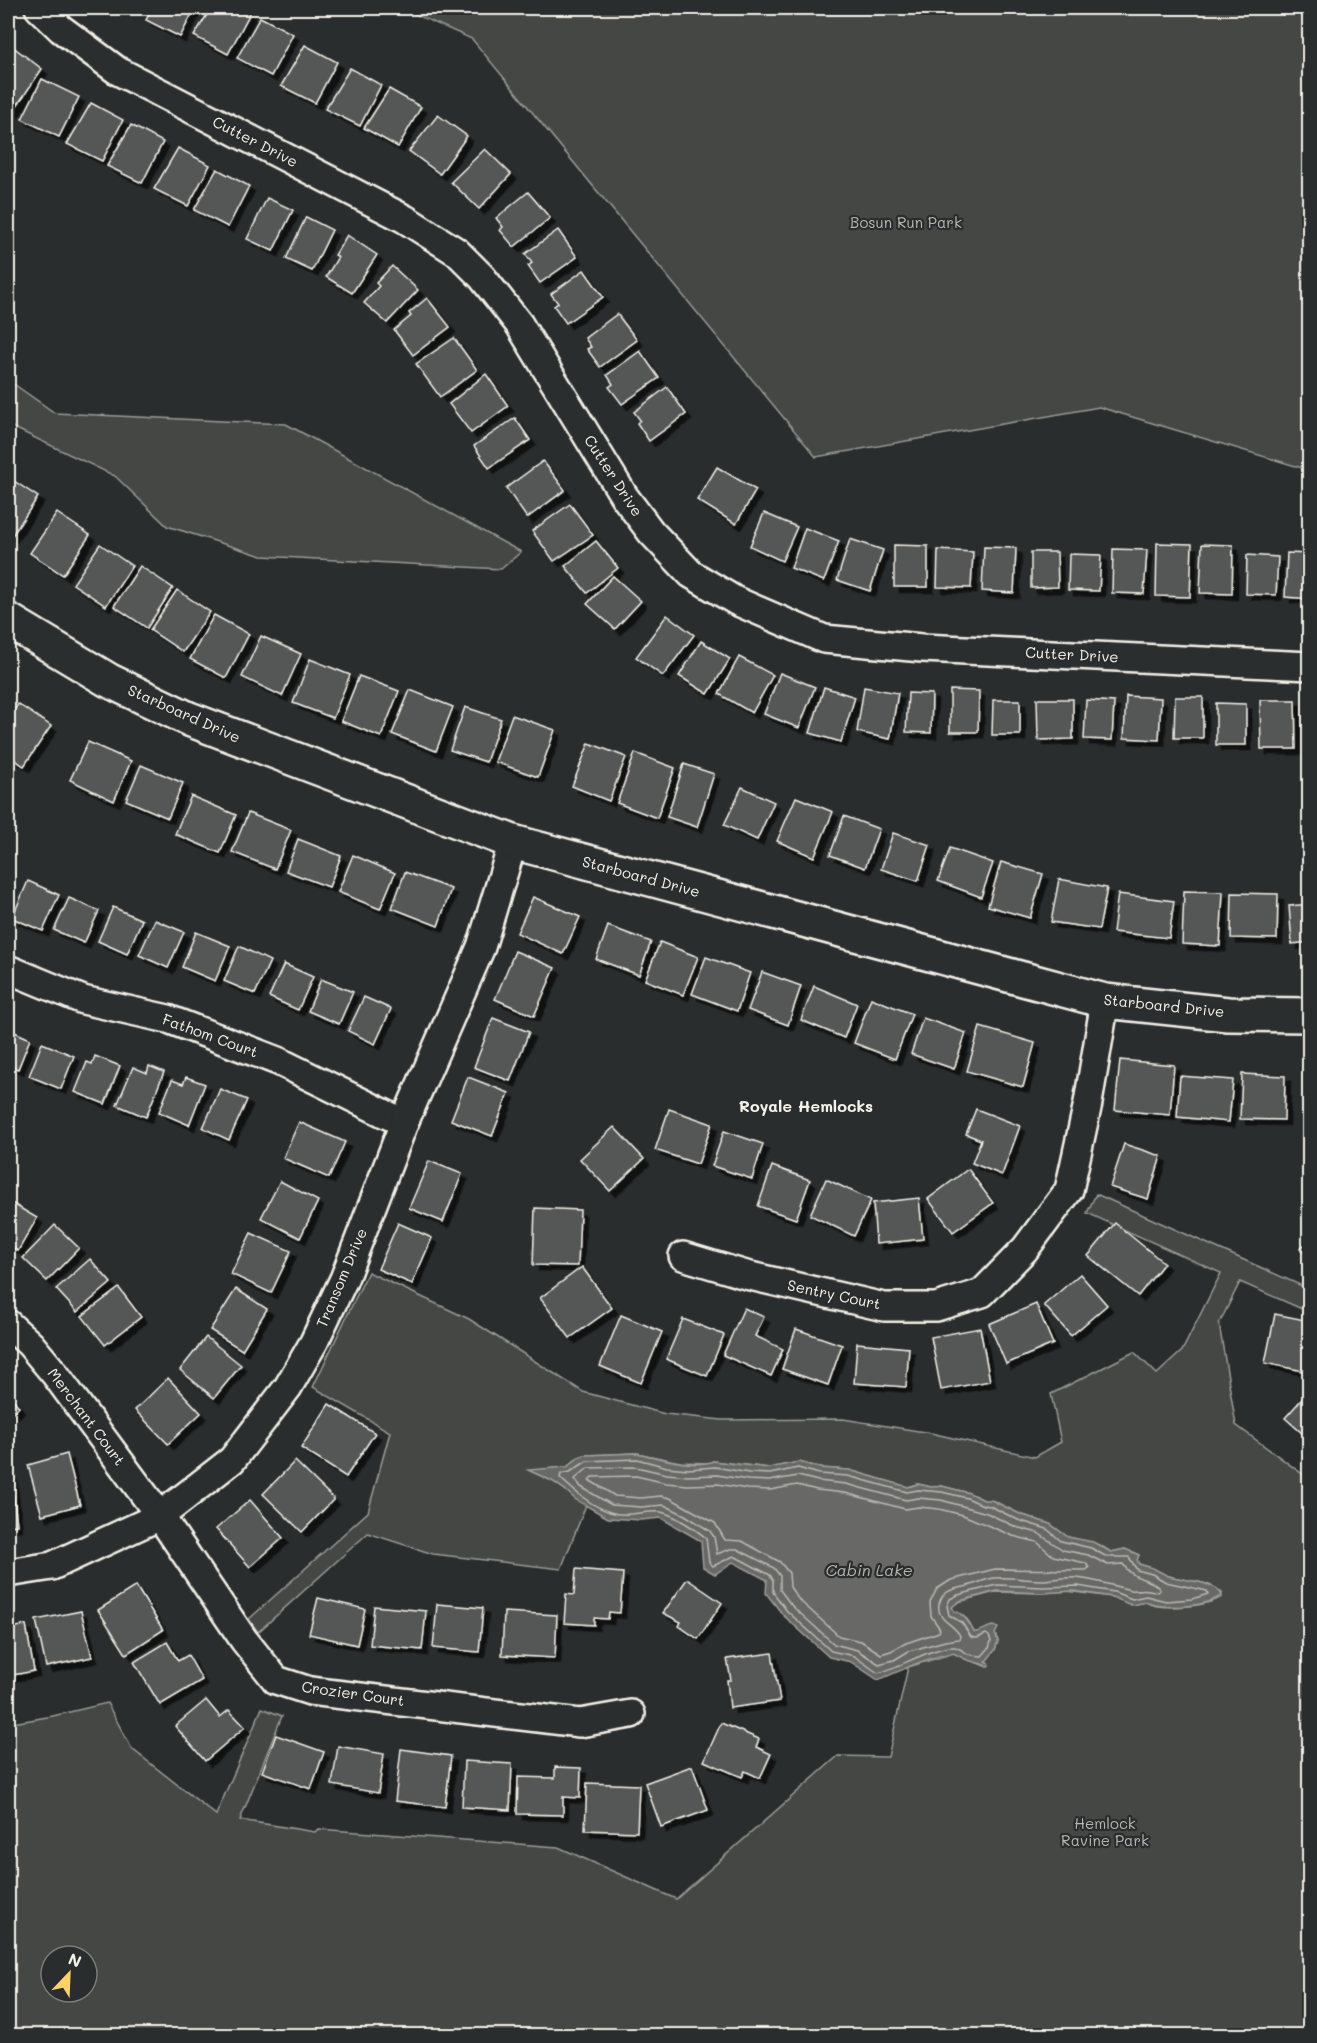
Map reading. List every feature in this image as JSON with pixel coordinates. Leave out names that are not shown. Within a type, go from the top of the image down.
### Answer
[{"type":"street","name":"Cutter Drive","points":[[39,8],[61,29],[118,70],[405,219],[457,252],[482,277],[519,324],[624,496],[651,532],[692,574],[736,601],[824,639],[922,648],[1310,666]]},
{"type":"street","name":"Starboard Drive","points":[[8,620],[108,680],[189,719],[513,842],[1105,1001],[1228,1014],[1310,1015]]},
{"type":"street","name":"Transom Drive","points":[[8,1573],[52,1566],[160,1516],[232,1460],[288,1387],[314,1342],[344,1279],[404,1122],[481,947],[513,842]]},
{"type":"street","name":"Fathom Court","points":[[8,969],[83,1000],[168,1019],[267,1057],[404,1122]]},
{"type":"street","name":"Sentry Court","points":[[683,1256],[757,1278],[884,1307],[936,1307],[982,1293],[1025,1249],[1069,1190],[1089,1103],[1105,1001]]},
{"type":"street","name":"Merchant Court","points":[[8,1324],[30,1344],[55,1374],[160,1516]]},
{"type":"street","name":"Crozier Court","points":[[160,1516],[244,1640],[276,1680],[310,1691],[580,1723],[630,1714]]},
{"type":"green space","name":"Bosun Run Park","points":[[401,8],[1296,8],[1309,13],[1309,470],[1099,407],[816,457],[472,39]]},
{"type":"green space","points":[[8,380],[55,413],[286,424],[521,552],[501,569],[262,556],[167,526],[115,476],[8,425]]},
{"type":"green space","name":"Hemlock Ravine Park","points":[[1096,1194],[1309,1289],[1309,1312],[1240,1282],[1219,1324],[1236,1425],[1309,1479],[1309,2035],[8,2036],[8,1724],[107,1703],[132,1749],[216,1815],[262,1708],[282,1716],[240,1820],[315,1832],[318,1829],[558,1847],[676,1899],[838,1756],[888,1757],[908,1667],[954,1653],[987,1667],[986,1661],[995,1650],[998,1641],[995,1634],[974,1632],[967,1619],[954,1611],[952,1607],[955,1603],[995,1592],[1066,1591],[1112,1597],[1137,1604],[1146,1602],[1173,1607],[1206,1603],[1222,1597],[1222,1593],[1210,1585],[1173,1577],[1139,1564],[1137,1560],[1139,1555],[1125,1549],[1111,1552],[1100,1545],[1068,1537],[1050,1524],[1020,1514],[994,1501],[984,1500],[969,1493],[942,1486],[931,1487],[918,1484],[908,1487],[849,1470],[820,1468],[799,1462],[769,1468],[713,1461],[710,1463],[680,1462],[637,1453],[585,1455],[567,1467],[530,1471],[552,1481],[586,1505],[561,1569],[433,1554],[368,1533],[258,1632],[249,1619],[368,1512],[390,1432],[313,1387],[368,1272],[469,1319],[583,1392],[665,1414],[722,1420],[843,1419],[931,1433],[1035,1457],[1061,1442],[1051,1394],[1134,1352],[1157,1374],[1182,1351],[1221,1273],[1087,1213]]},
{"type":"water","name":"Cabin Lake","points":[[637,1453],[696,1464],[713,1461],[769,1468],[799,1462],[820,1468],[849,1470],[908,1487],[918,1484],[931,1487],[942,1486],[969,1493],[984,1500],[991,1500],[1020,1514],[1050,1524],[1068,1537],[1093,1542],[1111,1552],[1125,1549],[1139,1555],[1137,1560],[1139,1564],[1168,1576],[1203,1583],[1216,1588],[1222,1594],[1208,1602],[1186,1606],[1162,1606],[1146,1602],[1131,1605],[1112,1597],[1074,1591],[1042,1593],[997,1591],[960,1601],[952,1607],[966,1619],[974,1632],[991,1626],[998,1628],[995,1634],[998,1641],[995,1650],[986,1661],[989,1666],[967,1660],[953,1653],[924,1661],[878,1680],[851,1662],[829,1657],[783,1615],[766,1593],[767,1580],[733,1562],[715,1574],[703,1567],[701,1541],[661,1518],[641,1520],[608,1518],[576,1500],[552,1481],[528,1470],[567,1467],[585,1455]]},
{"type":"building","points":[[152,8],[195,8],[180,37],[146,20]]},
{"type":"building","points":[[211,8],[240,8],[250,13],[228,54],[194,36]]},
{"type":"building","points":[[260,17],[293,34],[271,76],[237,58]]},
{"type":"building","points":[[8,43],[42,69],[12,113],[8,110]]},
{"type":"building","points":[[305,45],[337,62],[315,103],[281,86]]},
{"type":"building","points":[[350,68],[381,85],[360,126],[325,109]]},
{"type":"building","points":[[42,79],[79,97],[59,137],[22,119]]},
{"type":"building","points":[[389,89],[421,107],[398,147],[364,128]]},
{"type":"building","points":[[91,103],[123,120],[102,161],[67,144]]},
{"type":"building","points":[[438,115],[467,136],[440,174],[409,151]]},
{"type":"building","points":[[131,125],[163,142],[142,183],[107,166]]},
{"type":"building","points":[[178,148],[210,165],[188,206],[154,189]]},
{"type":"building","points":[[485,149],[511,174],[479,209],[451,182]]},
{"type":"building","points":[[217,169],[249,186],[228,227],[194,210]]},
{"type":"building","points":[[528,192],[550,218],[514,247],[500,230],[503,227],[496,218]]},
{"type":"building","points":[[267,198],[293,210],[273,251],[247,239]]},
{"type":"building","points":[[306,217],[332,230],[312,271],[286,259]]},
{"type":"building","points":[[558,230],[577,257],[540,283],[528,266],[532,263],[525,254]]},
{"type":"building","points":[[347,235],[377,255],[352,293],[326,277]]},
{"type":"building","points":[[392,266],[418,290],[387,323],[364,303],[379,286],[376,283]]},
{"type":"building","points":[[584,270],[603,297],[566,323],[554,306],[558,303],[551,294]]},
{"type":"building","points":[[427,298],[450,327],[413,355],[394,330]]},
{"type":"building","points":[[617,314],[637,340],[600,367],[587,349],[591,347],[585,338]]},
{"type":"building","points":[[454,338],[477,370],[440,397],[416,364]]},
{"type":"building","points":[[640,351],[659,378],[622,404],[609,387],[613,384],[607,375]]},
{"type":"building","points":[[486,374],[508,406],[471,433],[449,404]]},
{"type":"building","points":[[667,387],[686,414],[649,441],[637,423],[640,420],[634,412]]},
{"type":"building","points":[[515,418],[530,440],[489,468],[474,446]]},
{"type":"building","points":[[543,461],[565,490],[527,518],[506,488]]},
{"type":"building","points":[[717,467],[756,490],[736,524],[697,500]]},
{"type":"building","points":[[8,477],[38,497],[11,537],[8,534]]},
{"type":"building","points":[[570,504],[593,535],[554,561],[532,531]]},
{"type":"building","points":[[57,513],[90,535],[63,575],[30,553]]},
{"type":"building","points":[[764,513],[797,527],[782,561],[750,546]]},
{"type":"building","points":[[805,528],[839,541],[824,581],[791,568]]},
{"type":"building","points":[[850,539],[883,550],[870,591],[837,580]]},
{"type":"building","points":[[596,541],[618,568],[587,593],[565,566]]},
{"type":"building","points":[[1157,543],[1192,544],[1190,597],[1156,596]]},
{"type":"building","points":[[100,544],[132,566],[106,606],[73,584]]},
{"type":"building","points":[[1202,544],[1233,545],[1232,594],[1200,593]]},
{"type":"building","points":[[894,545],[928,546],[928,587],[894,587]]},
{"type":"building","points":[[984,547],[1016,548],[1014,593],[982,591]]},
{"type":"building","points":[[1113,549],[1147,550],[1144,594],[1112,593]]},
{"type":"building","points":[[938,550],[973,552],[971,588],[937,587]]},
{"type":"building","points":[[1031,552],[1057,552],[1058,587],[1031,588]]},
{"type":"building","points":[[1287,553],[1310,554],[1310,599],[1285,597]]},
{"type":"building","points":[[1069,554],[1101,555],[1099,591],[1068,590]]},
{"type":"building","points":[[1247,555],[1278,557],[1276,595],[1246,594]]},
{"type":"building","points":[[140,566],[173,588],[147,628],[114,606]]},
{"type":"building","points":[[613,576],[641,601],[615,629],[587,604]]},
{"type":"building","points":[[177,590],[210,612],[183,652],[150,630]]},
{"type":"building","points":[[214,615],[249,634],[226,678],[190,659]]},
{"type":"building","points":[[667,615],[694,635],[663,676],[636,657]]},
{"type":"building","points":[[261,636],[301,654],[282,696],[242,677]]},
{"type":"building","points":[[701,641],[730,659],[708,694],[679,676]]},
{"type":"building","points":[[739,657],[773,675],[752,713],[719,694]]},
{"type":"building","points":[[310,659],[350,675],[333,718],[293,703]]},
{"type":"building","points":[[780,673],[815,687],[799,728],[764,714]]},
{"type":"building","points":[[359,676],[399,691],[381,737],[341,721]]},
{"type":"building","points":[[824,687],[855,697],[841,742],[810,733]]},
{"type":"building","points":[[864,687],[898,693],[890,739],[857,732]]},
{"type":"building","points":[[410,690],[453,707],[436,751],[392,734]]},
{"type":"building","points":[[950,690],[979,691],[978,732],[950,732]]},
{"type":"building","points":[[908,693],[932,694],[931,733],[906,732]]},
{"type":"building","points":[[1126,696],[1161,698],[1159,740],[1124,738]]},
{"type":"building","points":[[1175,697],[1203,697],[1203,738],[1174,738]]},
{"type":"building","points":[[1037,699],[1073,699],[1073,739],[1038,740]]},
{"type":"building","points":[[993,700],[1020,700],[1020,735],[992,735]]},
{"type":"building","points":[[1086,700],[1114,702],[1112,740],[1084,739]]},
{"type":"building","points":[[1260,700],[1295,700],[1296,749],[1261,749]]},
{"type":"building","points":[[1216,703],[1246,704],[1246,745],[1216,745]]},
{"type":"building","points":[[18,704],[51,726],[24,766],[8,755],[8,720]]},
{"type":"building","points":[[465,707],[501,719],[486,762],[450,750]]},
{"type":"building","points":[[512,715],[555,730],[538,777],[495,762]]},
{"type":"building","points":[[88,742],[131,761],[114,801],[70,780]]},
{"type":"building","points":[[589,743],[626,757],[609,801],[572,786]]},
{"type":"building","points":[[635,753],[675,768],[657,818],[617,803]]},
{"type":"building","points":[[684,764],[714,774],[697,827],[667,817]]},
{"type":"building","points":[[141,765],[183,783],[168,818],[126,800]]},
{"type":"building","points":[[742,787],[774,802],[757,840],[724,825]]},
{"type":"building","points":[[191,796],[236,815],[220,853],[175,834]]},
{"type":"building","points":[[796,797],[833,812],[814,857],[777,841]]},
{"type":"building","points":[[248,813],[291,830],[275,869],[232,852]]},
{"type":"building","points":[[844,816],[879,829],[865,868],[830,855]]},
{"type":"building","points":[[893,833],[930,845],[918,881],[881,869]]},
{"type":"building","points":[[298,839],[341,856],[329,887],[286,871]]},
{"type":"building","points":[[950,848],[993,863],[981,897],[938,881]]},
{"type":"building","points":[[353,855],[395,873],[380,909],[338,892]]},
{"type":"building","points":[[1001,862],[1043,874],[1030,918],[988,906]]},
{"type":"building","points":[[405,872],[451,889],[438,926],[392,908]]},
{"type":"building","points":[[1059,879],[1107,888],[1099,929],[1051,922]]},
{"type":"building","points":[[28,881],[59,895],[43,931],[12,918]]},
{"type":"building","points":[[1184,891],[1223,892],[1220,946],[1182,944]]},
{"type":"building","points":[[1232,893],[1278,894],[1277,939],[1231,938]]},
{"type":"building","points":[[1118,894],[1174,901],[1169,938],[1113,932]]},
{"type":"building","points":[[533,897],[580,917],[563,954],[517,933]]},
{"type":"building","points":[[69,898],[99,911],[84,943],[54,930]]},
{"type":"building","points":[[1310,904],[1310,942],[1292,944],[1289,906]]},
{"type":"building","points":[[113,907],[142,920],[127,954],[98,941]]},
{"type":"building","points":[[155,920],[184,932],[168,968],[139,955]]},
{"type":"building","points":[[608,926],[651,942],[639,975],[596,959]]},
{"type":"building","points":[[196,932],[230,946],[215,981],[182,967]]},
{"type":"building","points":[[660,942],[698,957],[683,995],[645,980]]},
{"type":"building","points":[[239,946],[270,961],[255,994],[224,981]]},
{"type":"building","points":[[515,951],[555,968],[534,1016],[495,999]]},
{"type":"building","points":[[706,957],[750,973],[737,1011],[692,994]]},
{"type":"building","points":[[284,964],[313,977],[298,1010],[269,997]]},
{"type":"building","points":[[762,972],[801,986],[788,1025],[748,1010]]},
{"type":"building","points":[[321,979],[353,992],[339,1024],[308,1011]]},
{"type":"building","points":[[814,986],[857,1004],[844,1038],[801,1020]]},
{"type":"building","points":[[364,997],[391,1009],[375,1044],[348,1031]]},
{"type":"building","points":[[871,998],[912,1014],[895,1059],[854,1043]]},
{"type":"building","points":[[493,1018],[529,1032],[510,1081],[474,1067]]},
{"type":"building","points":[[923,1018],[966,1033],[954,1069],[911,1054]]},
{"type":"building","points":[[980,1027],[1035,1043],[1023,1087],[967,1071]]},
{"type":"building","points":[[8,1029],[30,1039],[18,1069],[8,1065]]},
{"type":"building","points":[[42,1043],[74,1056],[61,1089],[29,1076]]},
{"type":"building","points":[[95,1056],[120,1066],[105,1104],[75,1092],[87,1062],[92,1064]]},
{"type":"building","points":[[1120,1060],[1174,1065],[1170,1115],[1115,1110]]},
{"type":"building","points":[[149,1066],[164,1072],[146,1117],[117,1105],[133,1067],[147,1073]]},
{"type":"building","points":[[1242,1074],[1285,1076],[1284,1120],[1240,1119]]},
{"type":"building","points":[[1180,1076],[1233,1080],[1229,1122],[1177,1117]]},
{"type":"building","points":[[186,1077],[205,1084],[189,1125],[159,1112],[172,1080],[183,1084]]},
{"type":"building","points":[[468,1077],[509,1093],[492,1136],[451,1120]]},
{"type":"building","points":[[220,1089],[247,1100],[229,1140],[203,1128]]},
{"type":"building","points":[[669,1109],[712,1124],[698,1164],[655,1150]]},
{"type":"building","points":[[976,1109],[1020,1126],[1002,1175],[972,1163],[981,1140],[966,1134]]},
{"type":"building","points":[[299,1122],[345,1142],[329,1178],[283,1158]]},
{"type":"building","points":[[614,1127],[644,1159],[610,1191],[580,1159]]},
{"type":"building","points":[[724,1131],[763,1144],[752,1179],[712,1166]]},
{"type":"building","points":[[1124,1144],[1161,1156],[1148,1199],[1110,1187]]},
{"type":"building","points":[[429,1161],[462,1174],[443,1222],[409,1208]]},
{"type":"building","points":[[772,1166],[810,1180],[796,1219],[758,1206]]},
{"type":"building","points":[[968,1169],[993,1203],[953,1232],[928,1199]]},
{"type":"building","points":[[826,1179],[871,1200],[854,1236],[810,1215]]},
{"type":"building","points":[[280,1181],[318,1201],[300,1238],[261,1218]]},
{"type":"building","points":[[919,1198],[923,1239],[876,1244],[873,1203]]},
{"type":"building","points":[[8,1201],[37,1218],[18,1251],[8,1245]]},
{"type":"building","points":[[535,1208],[580,1210],[578,1266],[533,1265]]},
{"type":"building","points":[[398,1223],[432,1238],[412,1284],[378,1269]]},
{"type":"building","points":[[1115,1223],[1164,1263],[1138,1296],[1088,1256]]},
{"type":"building","points":[[55,1225],[79,1248],[47,1281],[23,1258]]},
{"type":"building","points":[[251,1233],[291,1251],[271,1293],[231,1274]]},
{"type":"building","points":[[1310,1241],[1310,1261],[1300,1248]]},
{"type":"building","points":[[90,1259],[111,1283],[77,1312],[56,1289]]},
{"type":"building","points":[[582,1267],[612,1308],[570,1338],[540,1298]]},
{"type":"building","points":[[1080,1274],[1107,1305],[1071,1336],[1044,1305]]},
{"type":"building","points":[[119,1288],[141,1317],[105,1345],[82,1316]]},
{"type":"building","points":[[236,1289],[267,1309],[242,1350],[210,1330]]},
{"type":"building","points":[[1036,1304],[1053,1344],[1006,1364],[989,1324]]},
{"type":"building","points":[[744,1308],[764,1317],[755,1336],[783,1349],[771,1376],[723,1355]]},
{"type":"building","points":[[1275,1314],[1310,1321],[1308,1372],[1265,1363]]},
{"type":"building","points":[[621,1315],[662,1332],[641,1383],[600,1366]]},
{"type":"building","points":[[683,1319],[724,1335],[707,1376],[666,1359]]},
{"type":"building","points":[[980,1328],[990,1381],[941,1390],[931,1337]]},
{"type":"building","points":[[796,1329],[842,1345],[828,1385],[782,1369]]},
{"type":"building","points":[[206,1337],[241,1365],[214,1398],[180,1370]]},
{"type":"building","points":[[857,1343],[909,1348],[906,1387],[854,1383]]},
{"type":"building","points":[[168,1378],[201,1413],[168,1444],[135,1410]]},
{"type":"building","points":[[8,1392],[19,1407],[8,1416]]},
{"type":"building","points":[[1310,1392],[1310,1440],[1285,1418]]},
{"type":"building","points":[[329,1404],[375,1433],[346,1477],[301,1448]]},
{"type":"building","points":[[67,1454],[80,1505],[42,1515],[28,1465]]},
{"type":"building","points":[[295,1461],[334,1499],[302,1532],[263,1494]]},
{"type":"building","points":[[11,1475],[17,1525],[8,1526],[8,1476]]},
{"type":"building","points":[[250,1500],[283,1538],[250,1567],[216,1529]]},
{"type":"building","points":[[576,1569],[623,1573],[620,1613],[609,1612],[608,1619],[594,1618],[594,1625],[564,1623],[566,1594],[574,1595]]},
{"type":"building","points":[[687,1579],[722,1603],[698,1639],[679,1626],[681,1622],[663,1613]]},
{"type":"building","points":[[136,1586],[163,1630],[126,1654],[98,1610]]},
{"type":"building","points":[[318,1598],[365,1609],[357,1645],[309,1634]]},
{"type":"building","points":[[437,1604],[483,1608],[479,1652],[433,1648]]},
{"type":"building","points":[[374,1606],[426,1611],[422,1650],[370,1645]]},
{"type":"building","points":[[81,1611],[92,1657],[46,1667],[36,1620]]},
{"type":"building","points":[[504,1612],[557,1615],[555,1658],[502,1655]]},
{"type":"building","points":[[26,1625],[34,1671],[8,1676],[8,1629]]},
{"type":"building","points":[[167,1642],[178,1661],[188,1655],[202,1680],[160,1705],[134,1662]]},
{"type":"building","points":[[772,1653],[780,1701],[730,1708],[727,1680],[731,1680],[727,1659]]},
{"type":"building","points":[[206,1700],[220,1717],[229,1710],[245,1727],[205,1761],[175,1726]]},
{"type":"building","points":[[721,1723],[759,1739],[756,1747],[771,1754],[760,1778],[745,1771],[742,1777],[704,1761]]},
{"type":"building","points":[[276,1735],[324,1752],[311,1789],[262,1772]]},
{"type":"building","points":[[338,1746],[384,1754],[378,1793],[332,1785]]},
{"type":"building","points":[[401,1749],[451,1756],[445,1807],[395,1801]]},
{"type":"building","points":[[464,1761],[512,1764],[510,1810],[462,1807]]},
{"type":"building","points":[[692,1766],[708,1810],[661,1827],[645,1783]]},
{"type":"building","points":[[555,1767],[581,1768],[580,1798],[563,1797],[563,1815],[517,1814],[518,1777],[555,1778]]},
{"type":"building","points":[[587,1783],[639,1785],[637,1832],[585,1830]]},
{"type":"district","name":"Royale Hemlocks","points":[[806,1106]]}]
